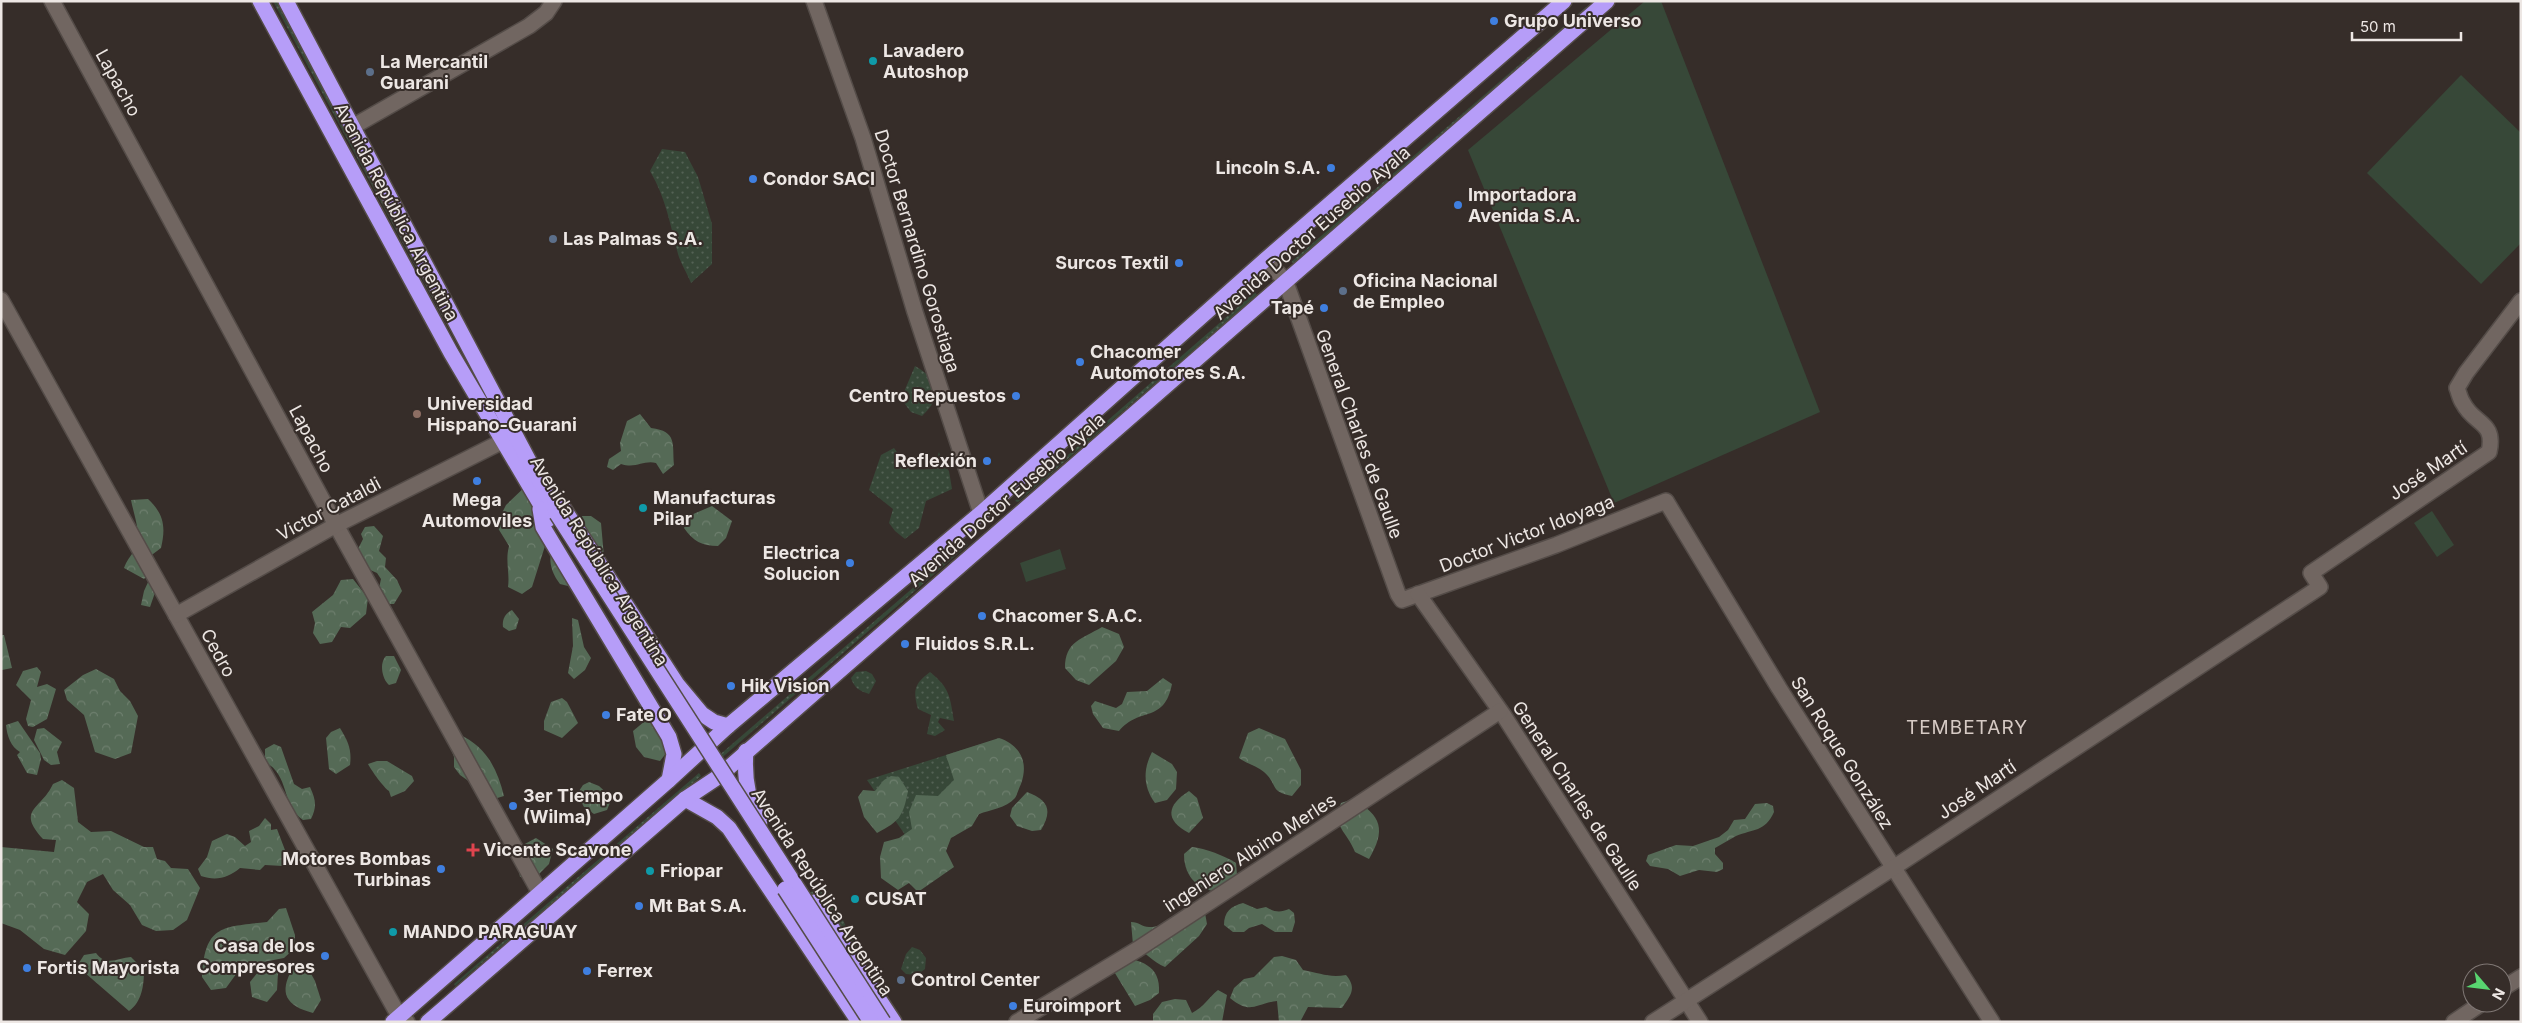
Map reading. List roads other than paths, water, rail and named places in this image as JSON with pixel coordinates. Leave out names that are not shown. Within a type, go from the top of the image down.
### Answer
[{"type":"highway","name":"Avenida República Argentina","points":[[260,1],[451,353],[503,441],[543,499]]},
{"type":"highway","name":"Avenida República Argentina","points":[[286,1],[354,126],[553,517],[871,1022]]},
{"type":"highway","name":"Avenida Doctor Eusebio Ayala","points":[[400,1020],[728,726],[981,513],[1265,260],[1564,1]]},
{"type":"highway","name":"Avenida Doctor Eusebio Ayala","points":[[428,1022],[686,799],[718,777],[1006,527],[1285,280],[1607,1]]},
{"type":"highway","points":[[451,353],[467,346]]},
{"type":"highway","points":[[669,780],[674,754],[668,737],[543,527],[543,499],[562,506],[677,684],[702,714],[714,722],[728,726]]},
{"type":"highway","name":"Avenida República Argentina","points":[[553,517],[883,1022]]},
{"type":"highway","points":[[746,752],[747,790],[758,816],[894,1022]]},
{"type":"highway","points":[[686,799],[717,817],[729,828],[859,1022]]},
{"type":"street","name":"Lapacho","points":[[52,1],[336,525],[540,894]]},
{"type":"street","points":[[354,126],[528,26],[546,13],[554,1]]},
{"type":"street","name":"Doctor Bernardino Gorostiaga","points":[[814,1],[862,138],[915,312],[981,513]]},
{"type":"street","points":[[1265,260],[1285,280]]},
{"type":"street","name":"General Charles de Gaulle","points":[[1285,280],[1328,406],[1398,594],[1402,600]]},
{"type":"street","name":"Cedro","points":[[1,300],[400,1020]]},
{"type":"street","name":"José Martí","points":[[1653,1022],[1893,868],[2320,587],[2311,573],[2489,452],[2492,440],[2489,430],[2463,405],[2457,388],[2466,373],[2521,302]]},
{"type":"street","name":"Victor Cataldi","points":[[176,615],[336,525],[503,441]]},
{"type":"street","name":"Doctor Victor Idoyaga","points":[[1402,600],[1556,545],[1666,501]]},
{"type":"street","name":"San Roque González","points":[[1666,501],[1779,688],[1992,1022]]},
{"type":"street","name":"General Charles de Gaulle","points":[[1418,594],[1500,711],[1700,1022]]},
{"type":"street","name":"ingeniero Albino Merles","points":[[1017,1022],[1146,944],[1500,711]]},
{"type":"street","points":[[2454,1022],[2467,1013]]},
{"type":"place","name":"Grupo Universo","points":[[1494,21]]},
{"type":"place","name":"Lavadero Autoshop","points":[[873,61]]},
{"type":"place","name":"La Mercantil Guarani","points":[[370,72]]},
{"type":"place","name":"Lincoln S.A.","points":[[1331,168]]},
{"type":"place","name":"Condor SACI","points":[[753,179]]},
{"type":"place","name":"Importadora Avenida S.A.","points":[[1458,205]]},
{"type":"place","name":"Las Palmas S.A.","points":[[553,239]]},
{"type":"place","name":"Surcos Textil","points":[[1179,263]]},
{"type":"place","name":"Oficina Nacional de Empleo","points":[[1343,291]]},
{"type":"place","name":"Tapé","points":[[1324,308]]},
{"type":"place","name":"Chacomer Automotores S.A.","points":[[1080,362]]},
{"type":"place","name":"Centro Repuestos","points":[[1016,396]]},
{"type":"place","name":"Universidad Hispano-Guarani","points":[[417,414]]},
{"type":"place","name":"Reflexión","points":[[987,461]]},
{"type":"place","name":"Mega Automoviles","points":[[477,481]]},
{"type":"place","name":"Manufacturas Pilar","points":[[643,508]]},
{"type":"place","name":"Electrica Solucion","points":[[850,563]]},
{"type":"place","name":"Chacomer S.A.C.","points":[[982,616]]},
{"type":"place","name":"Fluidos S.R.L.","points":[[905,644]]},
{"type":"place","name":"Hik Vision","points":[[731,686]]},
{"type":"place","name":"Fate O","points":[[606,715]]},
{"type":"place","name":"3er Tiempo (Wilma)","points":[[513,806]]},
{"type":"place","name":"Vicente Scavone","points":[[473,850]]},
{"type":"place","name":"Motores Bombas Turbinas","points":[[441,869]]},
{"type":"place","name":"Friopar","points":[[650,871]]},
{"type":"place","name":"CUSAT","points":[[855,899]]},
{"type":"place","name":"Mt Bat S.A.","points":[[639,906]]},
{"type":"place","name":"MANDO PARAGUAY","points":[[393,932]]},
{"type":"place","name":"Casa de los Compresores","points":[[325,956]]},
{"type":"place","name":"Fortis Mayorista","points":[[27,968]]},
{"type":"place","name":"Ferrex","points":[[587,971]]},
{"type":"place","name":"Control Center","points":[[901,980]]},
{"type":"place","name":"Euroimport","points":[[1013,1006]]},
{"type":"district","name":"TEMBETARY","points":[[1967,727]]}]
